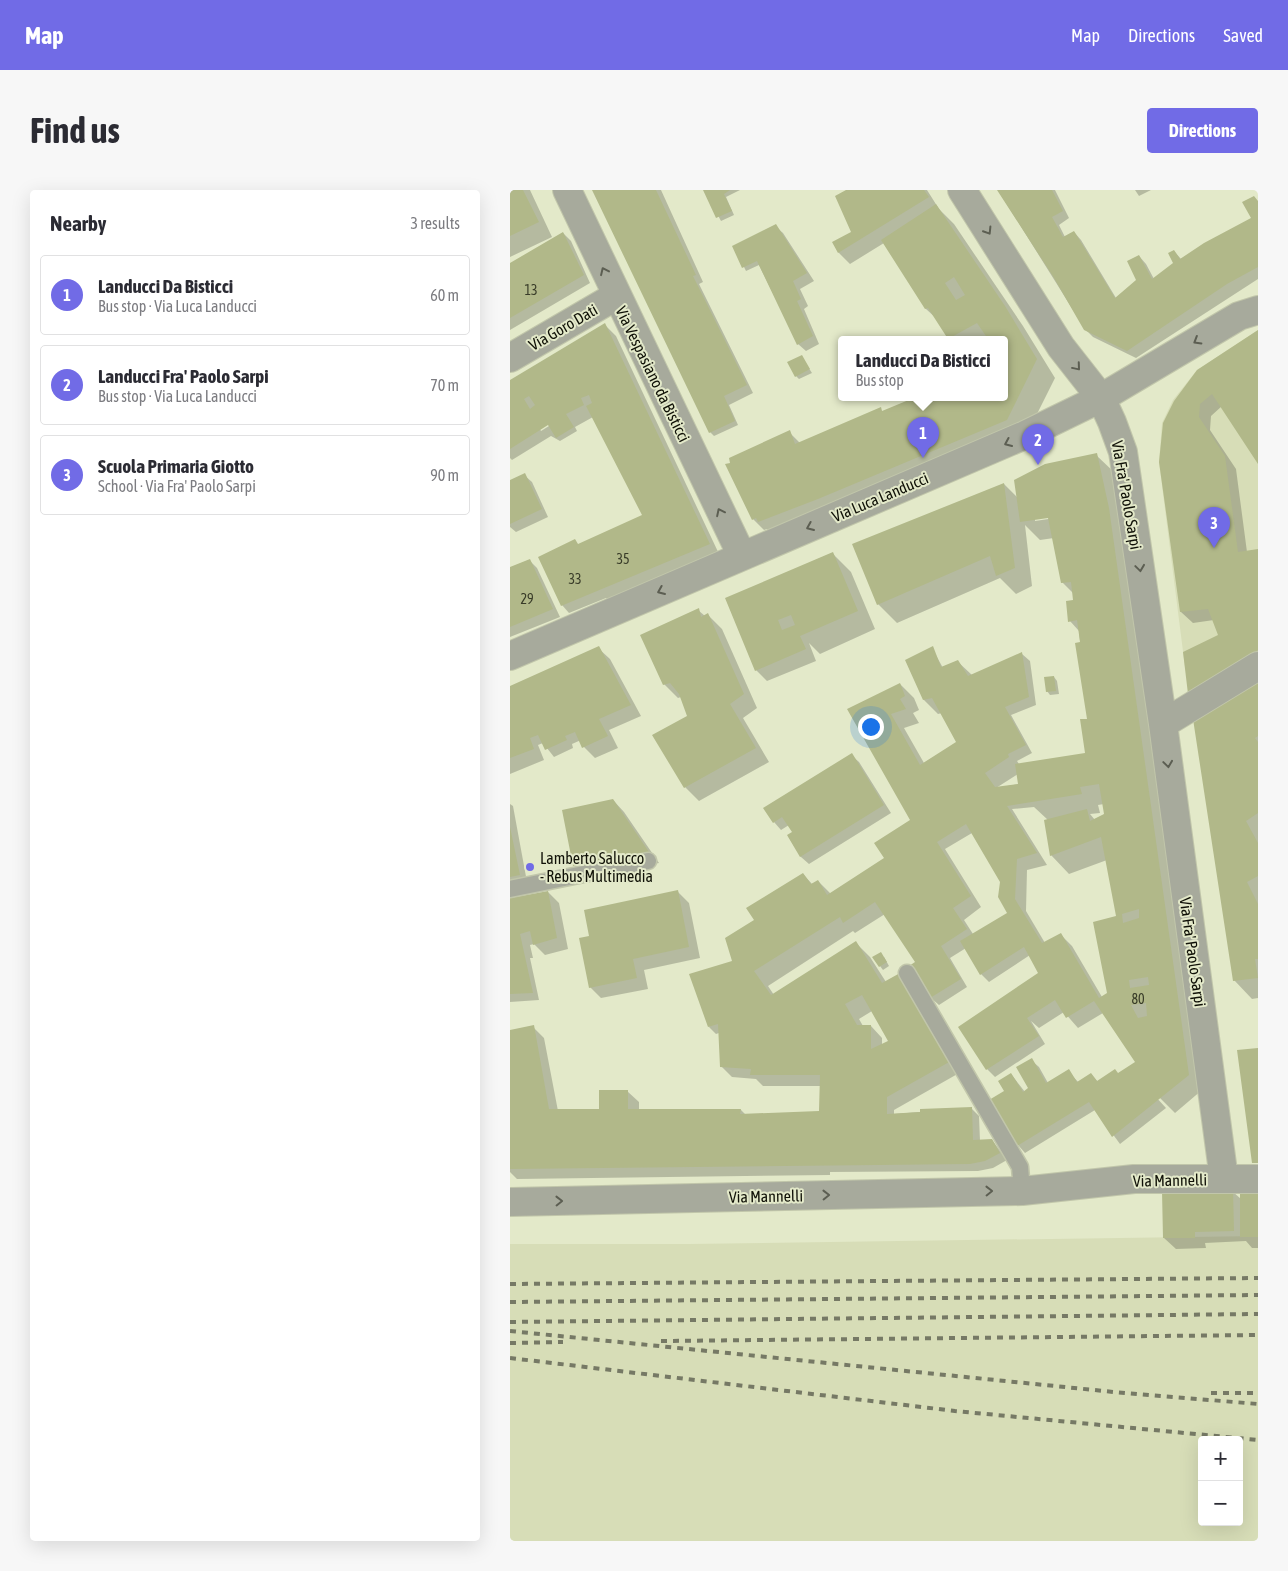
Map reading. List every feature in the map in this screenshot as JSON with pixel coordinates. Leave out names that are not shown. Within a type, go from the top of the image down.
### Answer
[{"type":"street","name":"Via Vespasiano da Bisticci","points":[[567,190],[616,296],[742,556]]},
{"type":"street","name":"Via Fra' Paolo Sarpi","points":[[962,190],[1061,347],[1101,398],[1123,452],[1163,724],[1224,1179]]},
{"type":"street","name":"Via Luca Landucci","points":[[510,656],[1006,444],[1101,398],[1249,313],[1258,290]]},
{"type":"street","name":"Via Goro Dati","points":[[510,358],[616,296]]},
{"type":"street","points":[[1163,724],[1258,666]]},
{"type":"street","name":"Via Mannelli","points":[[510,1202],[1022,1191],[1134,1180],[1258,1179]]},
{"type":"lane","points":[[510,889],[648,861]]},
{"type":"lane","points":[[907,973],[1020,1167],[1022,1191]]},
{"type":"shaded area","points":[[1258,330],[1258,619],[1185,667],[1159,462],[1162,423],[1173,400],[1197,370]]},
{"type":"shaded area","points":[[1258,1236],[1258,1541],[510,1541],[510,1244],[689,1244]]},
{"type":"building","points":[[510,190],[523,190],[539,222],[510,236]]},
{"type":"building","points":[[592,190],[656,190],[696,275],[693,276],[747,385],[724,396],[735,421],[709,433]]},
{"type":"building","points":[[703,190],[730,190],[724,194],[732,211],[716,218]]},
{"type":"building","points":[[846,190],[924,190],[929,197],[838,253],[832,242],[851,232],[835,196]]},
{"type":"building","points":[[997,190],[1052,190],[1063,211],[1052,217],[1063,237],[1074,231],[1115,298],[1136,280],[1127,261],[1139,255],[1152,279],[1173,263],[1168,253],[1174,250],[1180,259],[1204,243],[1251,218],[1242,202],[1254,196],[1258,201],[1258,267],[1227,284],[1127,351],[1084,330],[1054,278]]},
{"type":"building","points":[[936,204],[1005,306],[1037,359],[1007,420],[818,499],[758,522],[756,518],[752,520],[725,464],[730,463],[729,458],[790,430],[795,444],[881,407],[882,411],[906,401],[1008,401],[1008,336],[986,336],[977,323],[953,336],[946,336],[928,308],[925,309],[881,240]],"holes":[[[954,277],[965,295],[956,300],[945,283]]]},
{"type":"building","points":[[776,224],[807,273],[793,281],[801,299],[797,301],[813,336],[797,345],[757,261],[742,268],[732,246]]},
{"type":"building","points":[[563,232],[584,275],[510,318],[510,263]]},
{"type":"building","points":[[605,323],[710,544],[561,606],[538,557],[575,539],[578,544],[642,515],[586,406],[592,403],[589,395],[581,398],[584,405],[566,414],[574,427],[556,438],[548,425],[510,449],[510,380]],"holes":[[[529,396],[535,405],[530,409],[524,399]]]},
{"type":"building","points":[[1258,330],[1258,464],[1212,394],[1200,404],[1199,417],[1225,456],[1238,552],[1258,549],[1258,650],[1188,694],[1183,652],[1218,635],[1208,609],[1180,612],[1159,462],[1163,423],[1174,401],[1197,370]]},
{"type":"building","points":[[802,355],[810,369],[795,377],[787,362]]},
{"type":"building","points":[[1097,453],[1109,508],[1189,1075],[1112,1137],[1089,1102],[1017,1146],[989,1100],[1004,1091],[998,1081],[1011,1073],[1023,1092],[1028,1088],[1016,1067],[1032,1058],[1046,1083],[1069,1069],[1077,1082],[1091,1073],[1097,1081],[1115,1069],[1118,1073],[1135,1062],[1094,1001],[1066,1018],[1055,1000],[1027,1018],[1039,1036],[986,1070],[958,1027],[1038,973],[1024,947],[980,975],[960,941],[1007,913],[998,897],[1000,882],[966,824],[937,842],[971,896],[953,908],[967,929],[941,946],[961,979],[930,998],[909,966],[915,962],[875,902],[843,923],[840,917],[754,971],[771,995],[856,941],[882,983],[900,973],[951,1061],[887,1097],[887,1114],[920,1112],[920,1109],[972,1107],[973,1140],[992,1139],[1000,1153],[985,1161],[970,1164],[510,1169],[510,1030],[534,1025],[549,1109],[599,1109],[599,1090],[628,1090],[628,1109],[741,1109],[740,1114],[819,1111],[820,1075],[750,1075],[751,1069],[720,1067],[718,1024],[708,1027],[689,974],[732,961],[725,938],[754,920],[746,908],[803,873],[811,884],[818,880],[827,895],[884,858],[874,843],[910,820],[847,709],[900,683],[905,696],[900,699],[906,709],[891,714],[920,765],[956,742],[932,698],[923,700],[905,660],[933,646],[941,667],[958,660],[968,676],[1022,652],[1029,697],[1005,707],[1026,745],[1008,754],[1009,757],[985,773],[995,787],[1018,784],[1015,764],[1085,753],[1080,719],[1087,719],[1075,643],[1080,642],[1077,620],[1068,622],[1066,601],[1073,600],[1071,582],[1061,583],[1048,518],[1020,522],[1014,480],[1045,464]],"holes":[[[1099,784],[1104,814],[1090,821],[1087,809],[1044,820],[1050,856],[1101,837],[1116,916],[1093,922],[1107,993],[1099,998],[1061,933],[1042,943],[1015,899],[1017,859],[1037,853],[1007,806],[1082,794],[1080,787]],[[1139,909],[1139,918],[1123,923],[1122,914]],[[1148,977],[1149,985],[1130,988],[1129,980]],[[862,995],[888,1041],[871,1049],[871,1025],[857,1025],[845,1004]],[[1146,1003],[1147,1016],[1138,1018],[1131,1005]]]},
{"type":"building","points":[[525,473],[542,509],[510,524],[510,480]]},
{"type":"building","points":[[1004,483],[1015,568],[996,576],[990,556],[877,605],[852,544]]},
{"type":"building","points":[[833,552],[858,611],[800,636],[806,649],[755,671],[725,598]],"holes":[[[791,615],[795,625],[782,630],[778,620]]]},
{"type":"building","points":[[530,559],[553,609],[510,627],[510,567]]},
{"type":"building","points":[[699,608],[701,617],[708,613],[744,694],[730,704],[756,748],[684,788],[652,735],[687,716],[679,694],[670,683],[663,685],[640,635]]},
{"type":"building","points":[[599,646],[631,705],[599,719],[608,736],[582,748],[575,732],[565,736],[567,740],[545,750],[538,735],[530,738],[534,749],[510,758],[510,686]]},
{"type":"building","points":[[1054,676],[1056,691],[1046,692],[1044,677]]},
{"type":"building","points":[[1258,679],[1258,736],[1255,738],[1258,742],[1258,813],[1246,821],[1258,843],[1258,876],[1247,882],[1258,904],[1258,959],[1255,959],[1258,978],[1233,981],[1193,719]]},
{"type":"building","points":[[852,753],[884,805],[800,857],[787,835],[792,832],[782,817],[773,823],[763,808]]},
{"type":"building","points":[[613,799],[649,852],[573,866],[562,810]]},
{"type":"building","points":[[510,827],[520,875],[510,877]]},
{"type":"building","points":[[678,890],[689,947],[633,959],[637,978],[589,988],[579,938],[589,936],[584,910]]},
{"type":"building","points":[[548,891],[557,938],[533,945],[530,931],[520,934],[533,993],[510,994],[510,898]]},
{"type":"building","points":[[881,952],[887,962],[879,967],[872,957]]},
{"type":"building","points":[[1258,1048],[1258,1163],[1252,1163],[1237,1050]]},
{"type":"building","points":[[1233,1189],[1234,1231],[1195,1232],[1195,1238],[1163,1238],[1162,1191]]},
{"type":"building","points":[[1240,1190],[1258,1190],[1258,1237],[1240,1237]]},
{"type":"railway","points":[[510,1284],[1258,1278]]},
{"type":"railway","points":[[510,1302],[1258,1295]]},
{"type":"railway","points":[[510,1322],[1258,1314]]},
{"type":"railway","points":[[510,1331],[1114,1392],[1258,1404]]},
{"type":"railway","points":[[661,1341],[1258,1335]]},
{"type":"railway","points":[[510,1343],[563,1342]]},
{"type":"railway","points":[[510,1358],[955,1411],[1258,1440]]},
{"type":"railway","points":[[1211,1393],[1258,1393]]},
{"type":"place","name":"Landucci Da Bisticci","points":[[923,458]]},
{"type":"place","name":"Landucci Fra' Paolo Sarpi","points":[[1038,465]]},
{"type":"place","name":"Scuola Primaria Giotto","points":[[1214,548]]},
{"type":"place","name":"Lamberto Salucco - Rebus Multimedia","points":[[530,867]]}]
